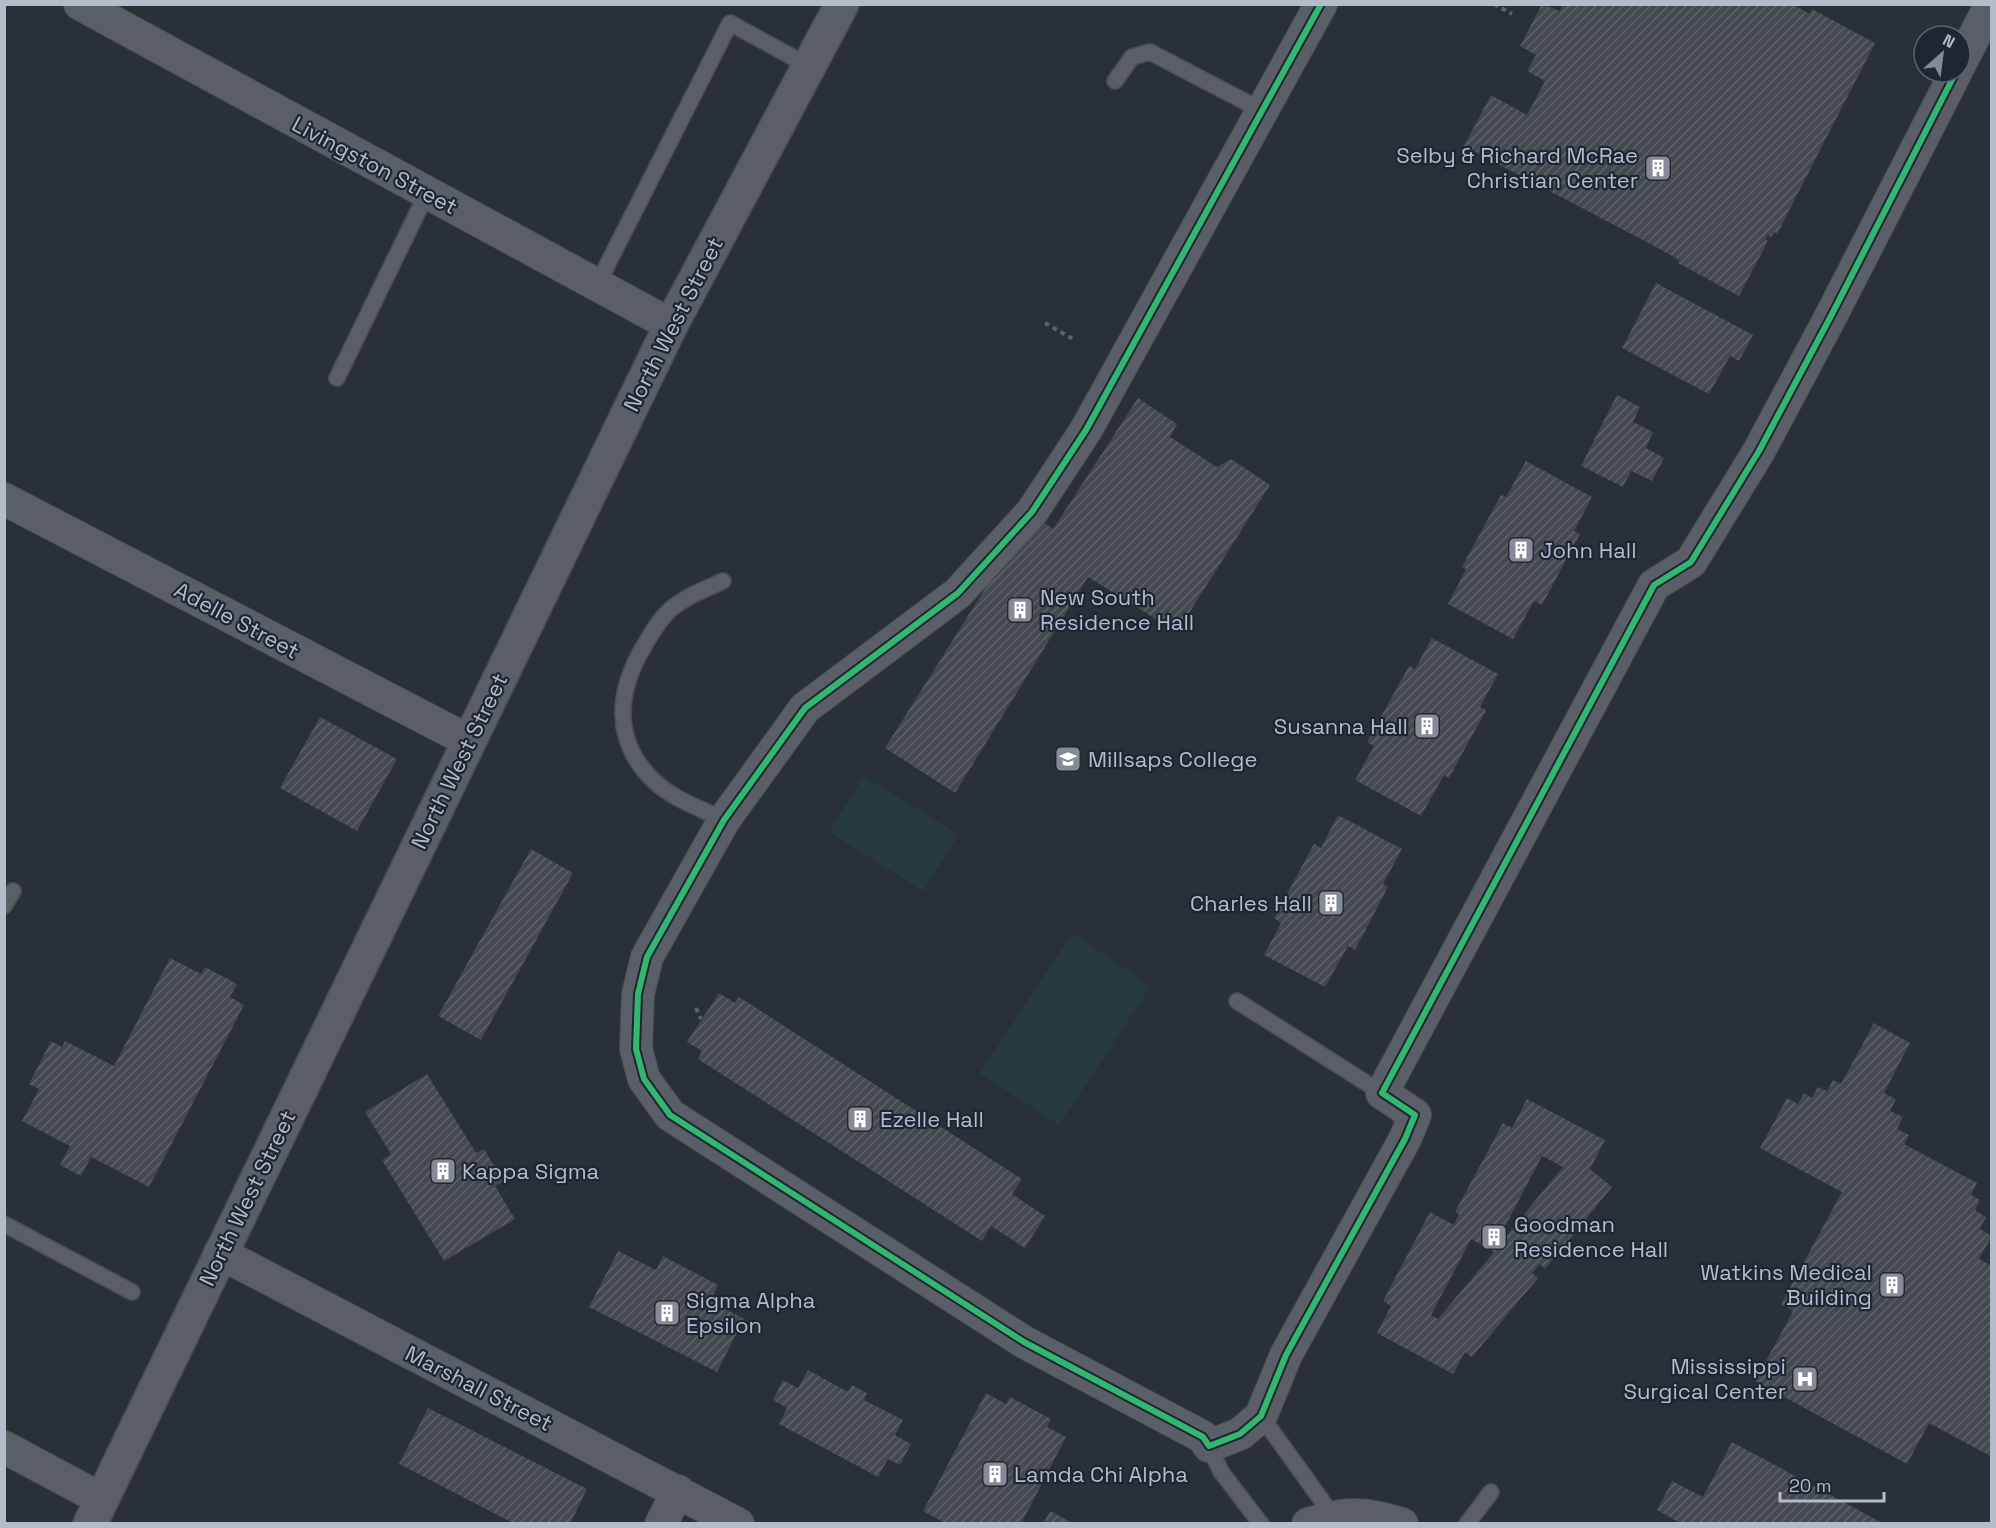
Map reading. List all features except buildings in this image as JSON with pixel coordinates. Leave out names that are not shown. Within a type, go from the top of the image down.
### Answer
[{"type":"street","name":"Livingston Street","points":[[80,4],[671,325]]},
{"type":"street","name":"North West Street","points":[[96,1511],[671,325],[842,4]]},
{"type":"street","points":[[1321,4],[1086,430],[1032,512],[958,593],[805,708],[724,820],[647,957],[638,994],[636,1049],[644,1079],[670,1115],[1024,1342],[1203,1437],[1209,1446],[1240,1434],[1261,1416],[1286,1355],[1415,1115],[1382,1093],[1654,585],[1691,562],[1759,451],[1832,316],[1950,84]]},
{"type":"street","points":[[1972,41],[1991,4]]},
{"type":"street","name":"Adelle Street","points":[[4,499],[469,741]]},
{"type":"street","name":"Marshall Street","points":[[220,1253],[738,1524]]},
{"type":"street","points":[[4,1447],[96,1511]]},
{"type":"street","points":[[660,1524],[678,1491]]},
{"type":"street","points":[[1320,1520],[1366,1513],[1402,1524]]},
{"type":"lane","points":[[597,285],[730,23],[809,66]]},
{"type":"lane","points":[[1115,81],[1132,57],[1150,52],[1261,110]]},
{"type":"lane","points":[[338,378],[427,193]]},
{"type":"lane","points":[[723,581],[694,594],[661,619],[634,662],[622,699],[625,733],[632,750],[651,778],[666,791],[724,820]]},
{"type":"lane","points":[[4,906],[12,891]]},
{"type":"lane","points":[[1238,1001],[1382,1093]]},
{"type":"lane","points":[[4,1224],[132,1292]]},
{"type":"lane","points":[[1261,1416],[1320,1520]]},
{"type":"lane","points":[[1203,1437],[1222,1473],[1261,1524]]},
{"type":"lane","points":[[1467,1524],[1491,1492]]},
{"type":"path","points":[[1494,4],[1512,14]]},
{"type":"path","points":[[1045,323],[1073,339]]},
{"type":"path","points":[[696,1008],[701,1019]]},
{"type":"green space","points":[[864,776],[959,835],[923,891],[829,832]]},
{"type":"green space","points":[[1072,933],[1151,986],[1059,1125],[980,1073]]},
{"type":"cycle path","points":[[1321,4],[1086,430],[1032,512],[958,593],[805,708],[724,820],[647,957],[638,994],[636,1049],[644,1079],[670,1115],[1024,1342],[1203,1437],[1209,1446],[1240,1434],[1261,1416],[1286,1355],[1405,1139],[1415,1115],[1382,1093],[1654,585],[1691,562],[1759,451],[1950,84]]},
{"type":"place","name":"Selby & Richard McRae Christian Center","points":[[1658,168]]},
{"type":"place","name":"John Hall","points":[[1521,550]]},
{"type":"place","name":"New South Residence Hall","points":[[1020,610]]},
{"type":"place","name":"Susanna Hall","points":[[1427,726]]},
{"type":"place","name":"Millsaps College","points":[[1068,759]]},
{"type":"place","name":"Charles Hall","points":[[1331,903]]},
{"type":"place","name":"Ezelle Hall","points":[[860,1119]]},
{"type":"place","name":"Kappa Sigma","points":[[443,1171]]},
{"type":"place","name":"Goodman Residence Hall","points":[[1494,1237]]},
{"type":"place","name":"Watkins Medical Building","points":[[1892,1285]]},
{"type":"place","name":"Sigma Alpha Epsilon","points":[[667,1313]]},
{"type":"place","name":"Mississippi Surgical Center","points":[[1805,1379]]},
{"type":"place","name":"Lamda Chi Alpha","points":[[995,1474]]}]
